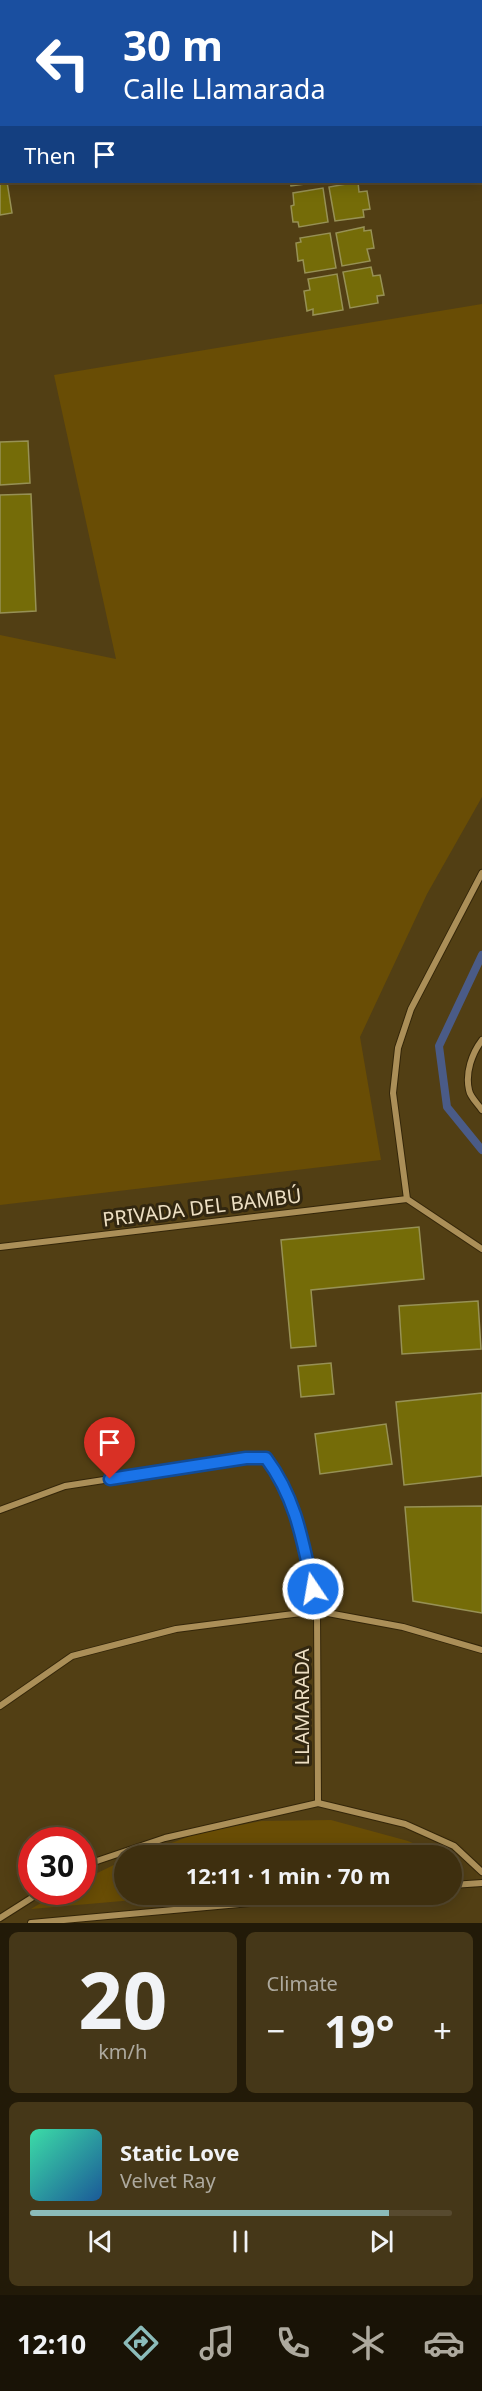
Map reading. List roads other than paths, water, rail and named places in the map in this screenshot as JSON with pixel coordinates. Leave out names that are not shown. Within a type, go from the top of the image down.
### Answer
[{"type":"street","points":[[482,873],[411,1009],[398,1048],[393,1093],[407,1199],[482,1249]]},
{"type":"street","points":[[482,1040],[474,1051],[469,1074],[469,1092],[482,1110]]},
{"type":"street","name":"PRIVADA DEL BAMBÚ","points":[[0,1247],[407,1199]]},
{"type":"street","name":"LLAMARADA","points":[[0,1510],[65,1486],[246,1458],[266,1458],[281,1478],[299,1523],[317,1611],[318,1803]]},
{"type":"street","points":[[0,1706],[72,1656],[176,1629],[317,1611],[403,1627],[482,1650]]},
{"type":"street","points":[[96,1861],[165,1838],[318,1803],[405,1824],[454,1846],[482,1872]]},
{"type":"street","points":[[462,1884],[482,1882]]},
{"type":"street","points":[[0,1918],[20,1905]]},
{"type":"street","points":[[31,1923],[228,1905]]},
{"type":"waterway","points":[[482,955],[439,1046],[447,1107],[482,1150]]}]
